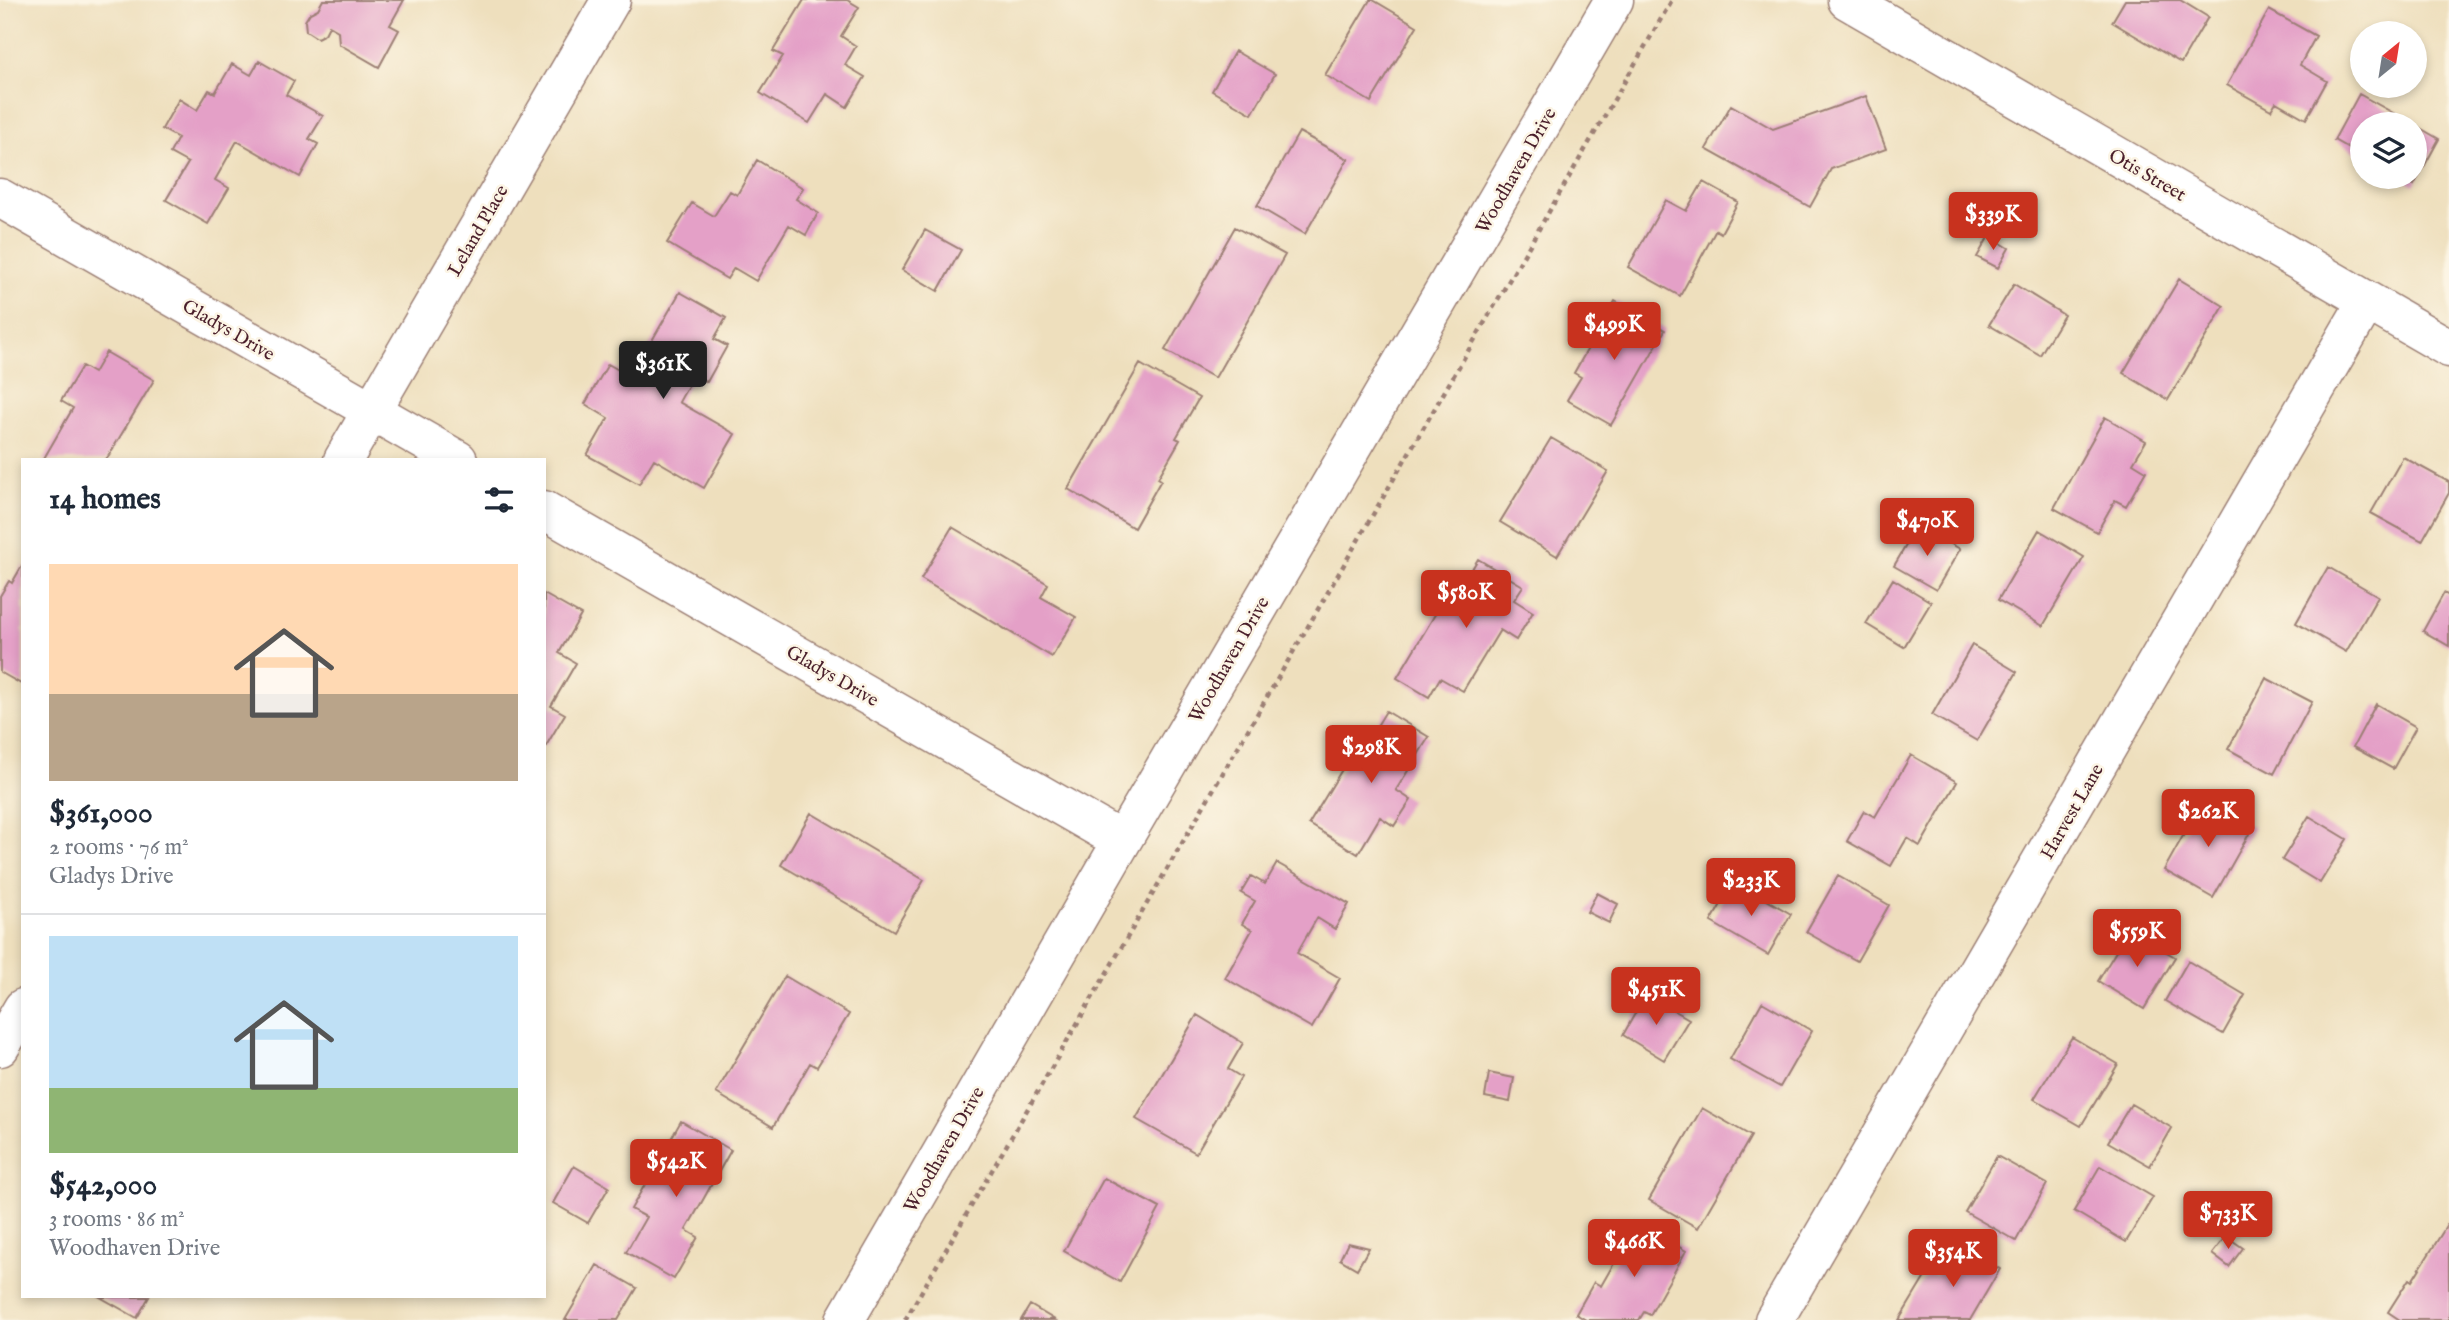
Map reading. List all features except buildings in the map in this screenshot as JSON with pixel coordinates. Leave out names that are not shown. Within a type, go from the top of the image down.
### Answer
[{"type":"street","name":"Leland Place","points":[[344,458],[611,0]]},
{"type":"street","name":"Woodhaven Drive","points":[[845,1320],[1614,0]]},
{"type":"street","name":"Otis Street","points":[[1847,0],[2449,348]]},
{"type":"street","name":"Gladys Drive","points":[[0,198],[454,458]]},
{"type":"street","name":"Harvest Lane","points":[[1774,1320],[2367,301]]},
{"type":"street","name":"Gladys Drive","points":[[546,511],[1122,841]]},
{"type":"street","points":[[0,1047],[21,1011]]},
{"type":"path","points":[[905,1320],[1672,0]]}]
